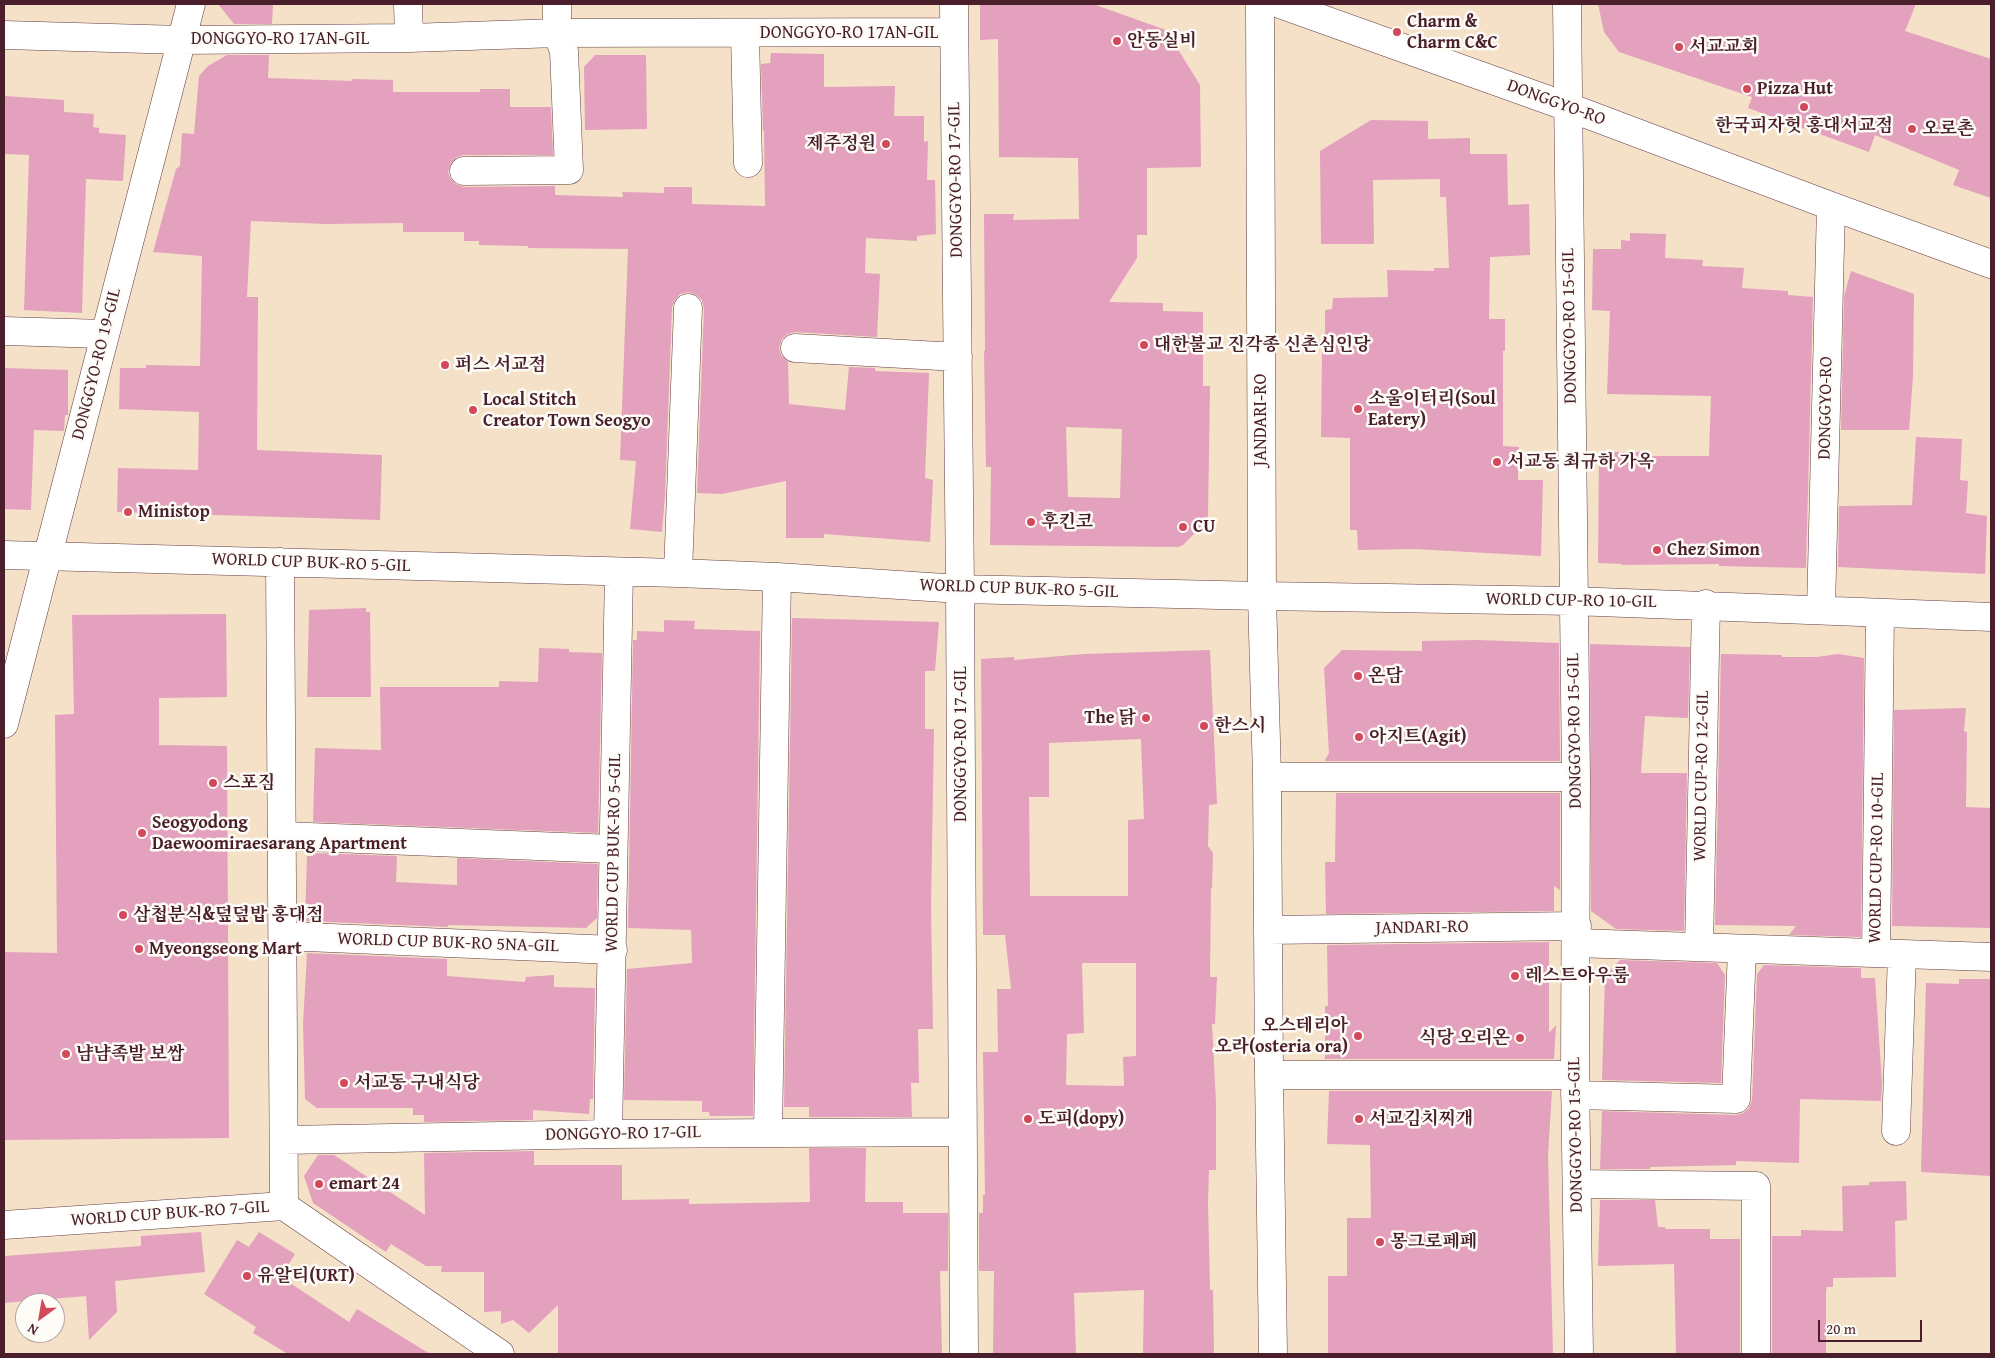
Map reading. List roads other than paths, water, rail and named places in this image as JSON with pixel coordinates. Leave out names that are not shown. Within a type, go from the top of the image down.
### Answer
[{"type":"street","name":"DONGGYO-RO 19-GIL","points":[[4,724],[192,4]]},
{"type":"street","points":[[408,4],[409,38]]},
{"type":"street","points":[[464,171],[569,170],[564,51],[557,33],[557,4]]},
{"type":"street","name":"DONGGYO-RO 17-GIL","points":[[954,4],[960,589],[964,1354]]},
{"type":"street","name":"JANDARI-RO","points":[[1260,4],[1262,596],[1267,777],[1269,1076],[1274,1354]]},
{"type":"street","name":"DONGGYO-RO","points":[[1280,4],[1568,107],[1991,264]]},
{"type":"street","name":"DONGGYO-RO 15-GIL","points":[[1567,4],[1576,777],[1575,1085],[1579,1354]]},
{"type":"street","name":"DONGGYO-RO 17AN-GIL","points":[[4,35],[182,40],[409,38],[557,33],[954,32]]},
{"type":"street","name":"DONGGYO-RO 17AN-GIL","points":[[745,34],[748,163]]},
{"type":"street","name":"DONGGYO-RO","points":[[1821,610],[1831,206]]},
{"type":"street","points":[[678,573],[688,308]]},
{"type":"street","points":[[4,331],[105,334]]},
{"type":"street","points":[[795,348],[958,356]]},
{"type":"street","name":"WORLD CUP BUK-RO 5-GIL","points":[[4,555],[678,573],[777,577],[960,589],[1262,596]]},
{"type":"street","points":[[280,562],[284,1206]]},
{"type":"street","name":"WORLD CUP BUK-RO 5-GIL","points":[[608,1134],[613,950],[618,572]]},
{"type":"street","points":[[768,1133],[777,577]]},
{"type":"street","name":"WORLD CUP-RO 10-GIL","points":[[1262,596],[1573,600],[1991,617]]},
{"type":"street","name":"WORLD CUP-RO 12-GIL","points":[[1699,947],[1706,604]]},
{"type":"street","name":"WORLD CUP-RO 10-GIL","points":[[1880,613],[1889,953]]},
{"type":"street","points":[[1267,777],[1576,777]]},
{"type":"street","points":[[283,836],[613,849]]},
{"type":"street","name":"JANDARI-RO","points":[[1268,930],[1576,934]]},
{"type":"street","points":[[1576,934],[1699,947],[1991,957]]},
{"type":"street","name":"WORLD CUP BUK-RO 5NA-GIL","points":[[283,936],[613,950]]},
{"type":"street","points":[[1269,1076],[1575,1085],[1736,1099],[1742,949]]},
{"type":"street","points":[[1889,953],[1896,1131]]},
{"type":"street","name":"DONGGYO-RO 17-GIL","points":[[284,1140],[608,1134],[962,1132]]},
{"type":"street","points":[[1577,1184],[1756,1186],[1756,1354]]},
{"type":"street","name":"WORLD CUP BUK-RO 7-GIL","points":[[4,1225],[284,1206],[500,1354]]},
{"type":"place","name":"Charm & Charm C&C","points":[[1397,32]]},
{"type":"place","name":"안동실비","points":[[1117,41]]},
{"type":"place","name":"서교교회","points":[[1679,47]]},
{"type":"place","name":"Pizza Hut","points":[[1747,89]]},
{"type":"place","name":"한국피자헛 홍대서교점","points":[[1804,107]]},
{"type":"place","name":"오로촌","points":[[1912,129]]},
{"type":"place","name":"제주정원","points":[[886,144]]},
{"type":"place","name":"대한불교 진각종 신촌심인당","points":[[1144,345]]},
{"type":"place","name":"퍼스 서교점","points":[[445,365]]},
{"type":"place","name":"소울이터리(Soul Eatery)","points":[[1358,409]]},
{"type":"place","name":"Local Stitch Creator Town Seogyo","points":[[473,410]]},
{"type":"place","name":"서교동 최규하 가옥","points":[[1497,462]]},
{"type":"place","name":"Ministop","points":[[128,512]]},
{"type":"place","name":"후킨코","points":[[1031,522]]},
{"type":"place","name":"CU","points":[[1183,527]]},
{"type":"place","name":"Chez Simon","points":[[1657,550]]},
{"type":"place","name":"온담","points":[[1358,676]]},
{"type":"place","name":"The 닭","points":[[1146,718]]},
{"type":"place","name":"한스시","points":[[1204,726]]},
{"type":"place","name":"아지트(Agit)","points":[[1359,737]]},
{"type":"place","name":"스포짐","points":[[213,783]]},
{"type":"place","name":"Seogyodong Daewoomiraesarang Apartment","points":[[142,833]]},
{"type":"place","name":"삼첩분식&덮덮밥 홍대점","points":[[123,915]]},
{"type":"place","name":"Myeongseong Mart","points":[[139,949]]},
{"type":"place","name":"레스트아우룸","points":[[1515,976]]},
{"type":"place","name":"오스테리아 오라(osteria ora)","points":[[1358,1036]]},
{"type":"place","name":"식당 오리온","points":[[1520,1038]]},
{"type":"place","name":"냠냠족발 보쌈","points":[[66,1054]]},
{"type":"place","name":"서교동 구내식당","points":[[344,1083]]},
{"type":"place","name":"도피(dopy)","points":[[1028,1119]]},
{"type":"place","name":"서교김치찌개","points":[[1359,1119]]},
{"type":"place","name":"emart 24","points":[[319,1184]]},
{"type":"place","name":"몽그로페페","points":[[1380,1242]]},
{"type":"place","name":"유알티(URT)","points":[[247,1276]]}]
